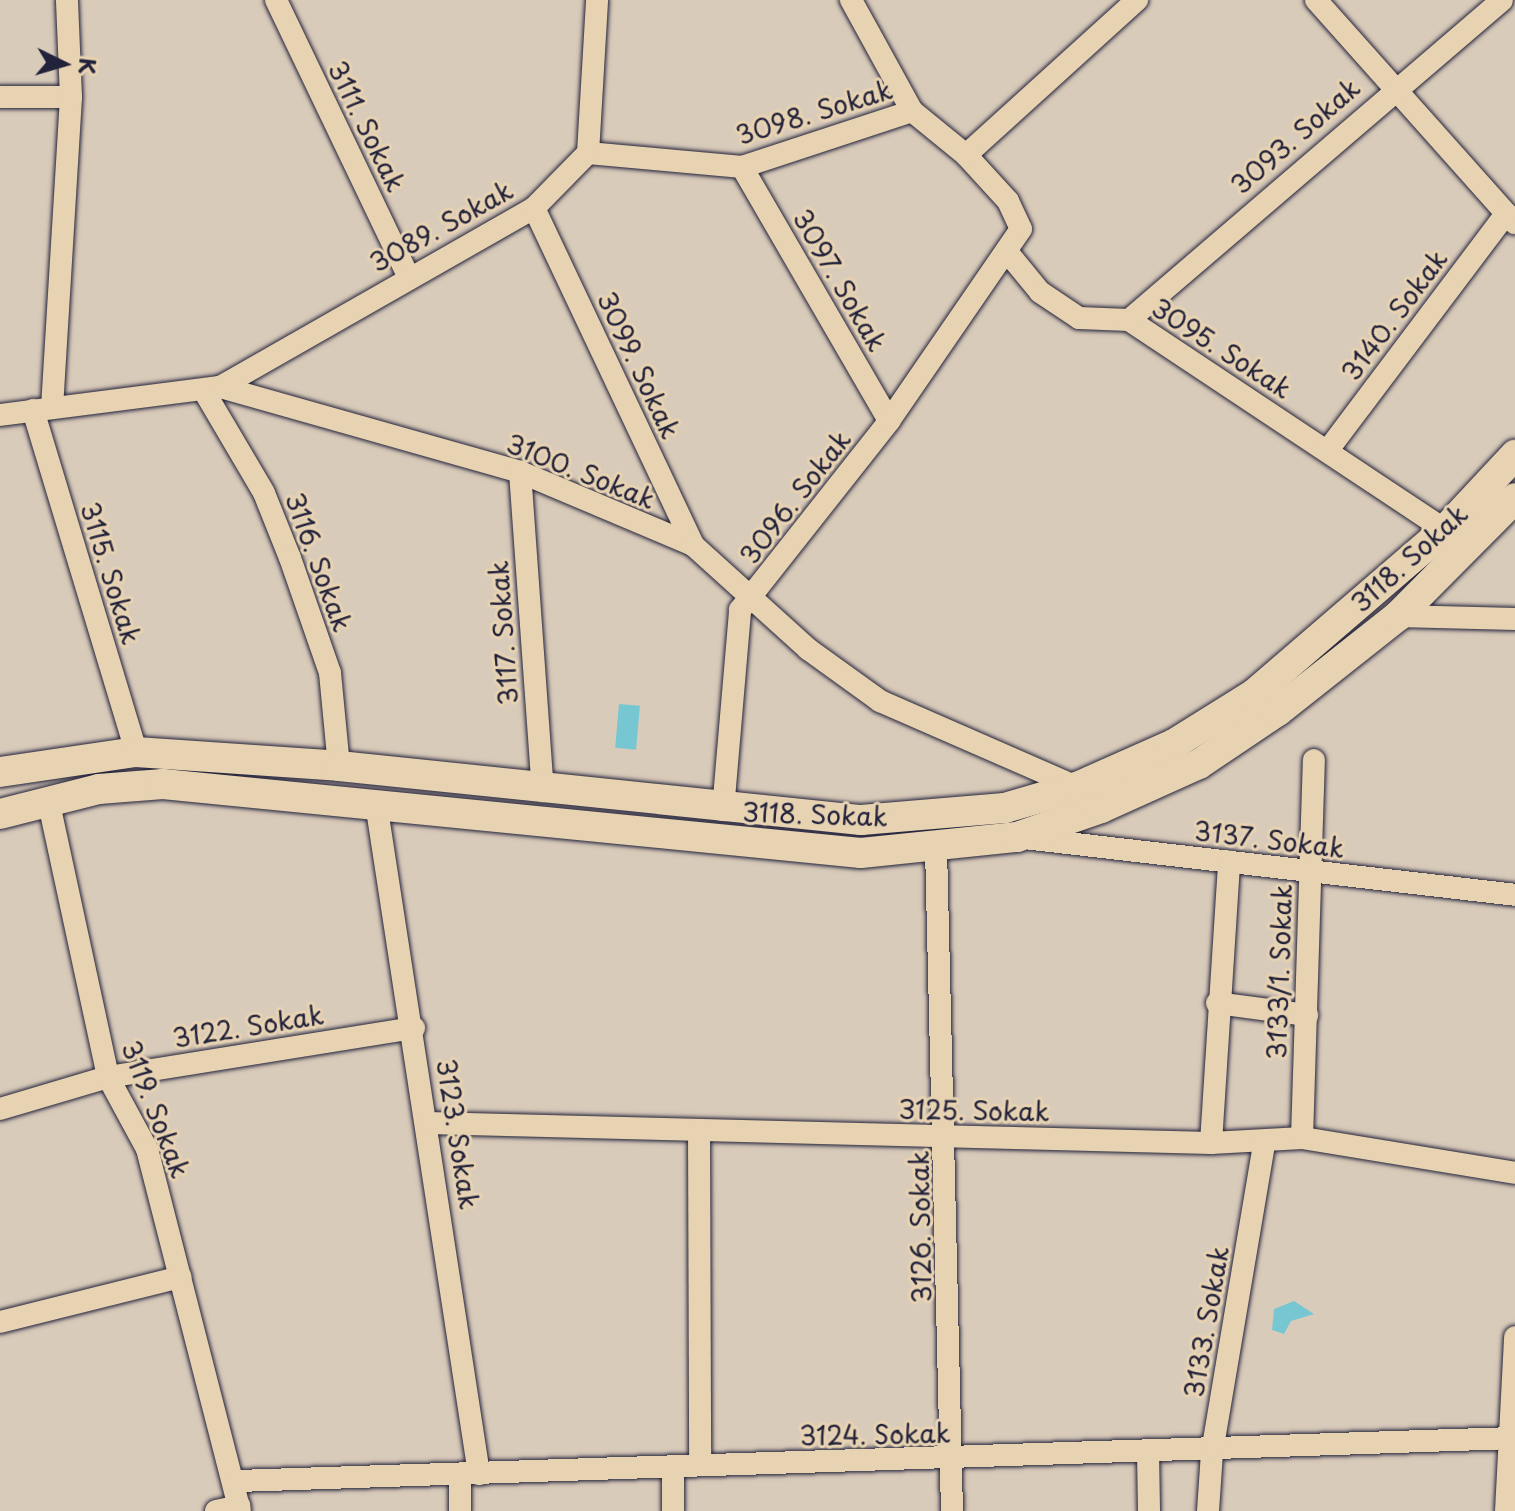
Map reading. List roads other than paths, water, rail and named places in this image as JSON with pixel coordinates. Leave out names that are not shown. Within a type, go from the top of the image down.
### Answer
[{"type":"main road","name":"3118. Sokak","points":[[0,772],[136,752],[339,766],[723,810],[861,820],[1005,808],[1077,787],[1174,744],[1254,694],[1445,530],[1515,455]]},
{"type":"main road","name":"3118. Sokak","points":[[0,814],[48,799],[163,784],[861,853],[936,848],[1017,837],[1101,808],[1199,764],[1278,711],[1398,616],[1515,498]]},
{"type":"street","points":[[42,409],[71,97],[67,0]]},
{"type":"street","name":"3111. Sokak","points":[[276,0],[408,276]]},
{"type":"street","points":[[588,153],[597,0]]},
{"type":"street","points":[[851,0],[912,111],[966,155],[1008,201],[1021,229],[1008,253]]},
{"type":"street","points":[[966,155],[1137,0]]},
{"type":"street","points":[[1316,0],[1391,90],[1511,218]]},
{"type":"street","name":"3093. Sokak","points":[[1129,320],[1391,90],[1502,0]]},
{"type":"street","points":[[0,97],[71,97]]},
{"type":"street","name":"3098. Sokak","points":[[588,153],[742,167],[912,111]]},
{"type":"street","name":"3089. Sokak","points":[[212,389],[408,276],[534,208],[588,153]]},
{"type":"street","name":"3097. Sokak","points":[[742,167],[889,421]]},
{"type":"street","name":"3099. Sokak","points":[[534,208],[693,545]]},
{"type":"street","name":"3140. Sokak","points":[[1328,450],[1511,218]]},
{"type":"street","name":"3095. Sokak","points":[[1008,253],[1040,292],[1079,318],[1129,320],[1445,530]]},
{"type":"street","name":"3096. Sokak","points":[[723,810],[740,610],[755,595],[889,421],[1008,253]]},
{"type":"street","name":"3100. Sokak","points":[[0,415],[212,389],[520,472],[693,545],[755,595],[808,649],[880,701],[1077,787]]},
{"type":"street","name":"3116. Sokak","points":[[212,389],[264,493],[330,673],[339,766]]},
{"type":"street","name":"3115. Sokak","points":[[42,409],[136,752]]},
{"type":"street","name":"3117. Sokak","points":[[520,472],[543,791]]},
{"type":"street","points":[[1398,616],[1515,619]]},
{"type":"street","name":"3133/1. Sokak","points":[[1302,1138],[1314,760]]},
{"type":"street","name":"3119. Sokak","points":[[48,799],[108,1077],[147,1149],[237,1481],[240,1509]]},
{"type":"street","name":"3123. Sokak","points":[[376,803],[428,1123],[469,1474],[460,1511]]},
{"type":"street","name":"3137. Sokak","points":[[1017,837],[1515,895]]},
{"type":"street","name":"3126. Sokak","points":[[936,848],[947,1138],[952,1511]]},
{"type":"street","points":[[1211,1143],[1217,1003],[1229,862]]},
{"type":"street","points":[[1217,1003],[1307,1015]]},
{"type":"street","name":"3122. Sokak","points":[[0,1109],[108,1077],[414,1028]]},
{"type":"street","name":"3125. Sokak","points":[[428,1123],[1264,1144],[1302,1138],[1515,1173]]},
{"type":"street","points":[[699,1131],[700,1465]]},
{"type":"street","name":"3133. Sokak","points":[[1208,1511],[1212,1452],[1264,1144]]},
{"type":"street","points":[[0,1322],[180,1277]]},
{"type":"street","points":[[1506,1511],[1515,1337]]},
{"type":"street","name":"3124. Sokak","points":[[237,1481],[700,1465],[950,1461],[1512,1439]]},
{"type":"street","points":[[1148,1452],[1149,1511]]},
{"type":"street","points":[[673,1466],[673,1511]]},
{"type":"street","points":[[216,1511],[240,1509]]},
{"type":"water","points":[[619,704],[640,706],[636,750],[615,748]]},
{"type":"water","points":[[1294,1301],[1314,1314],[1291,1321],[1284,1334],[1272,1330],[1274,1309]]}]
